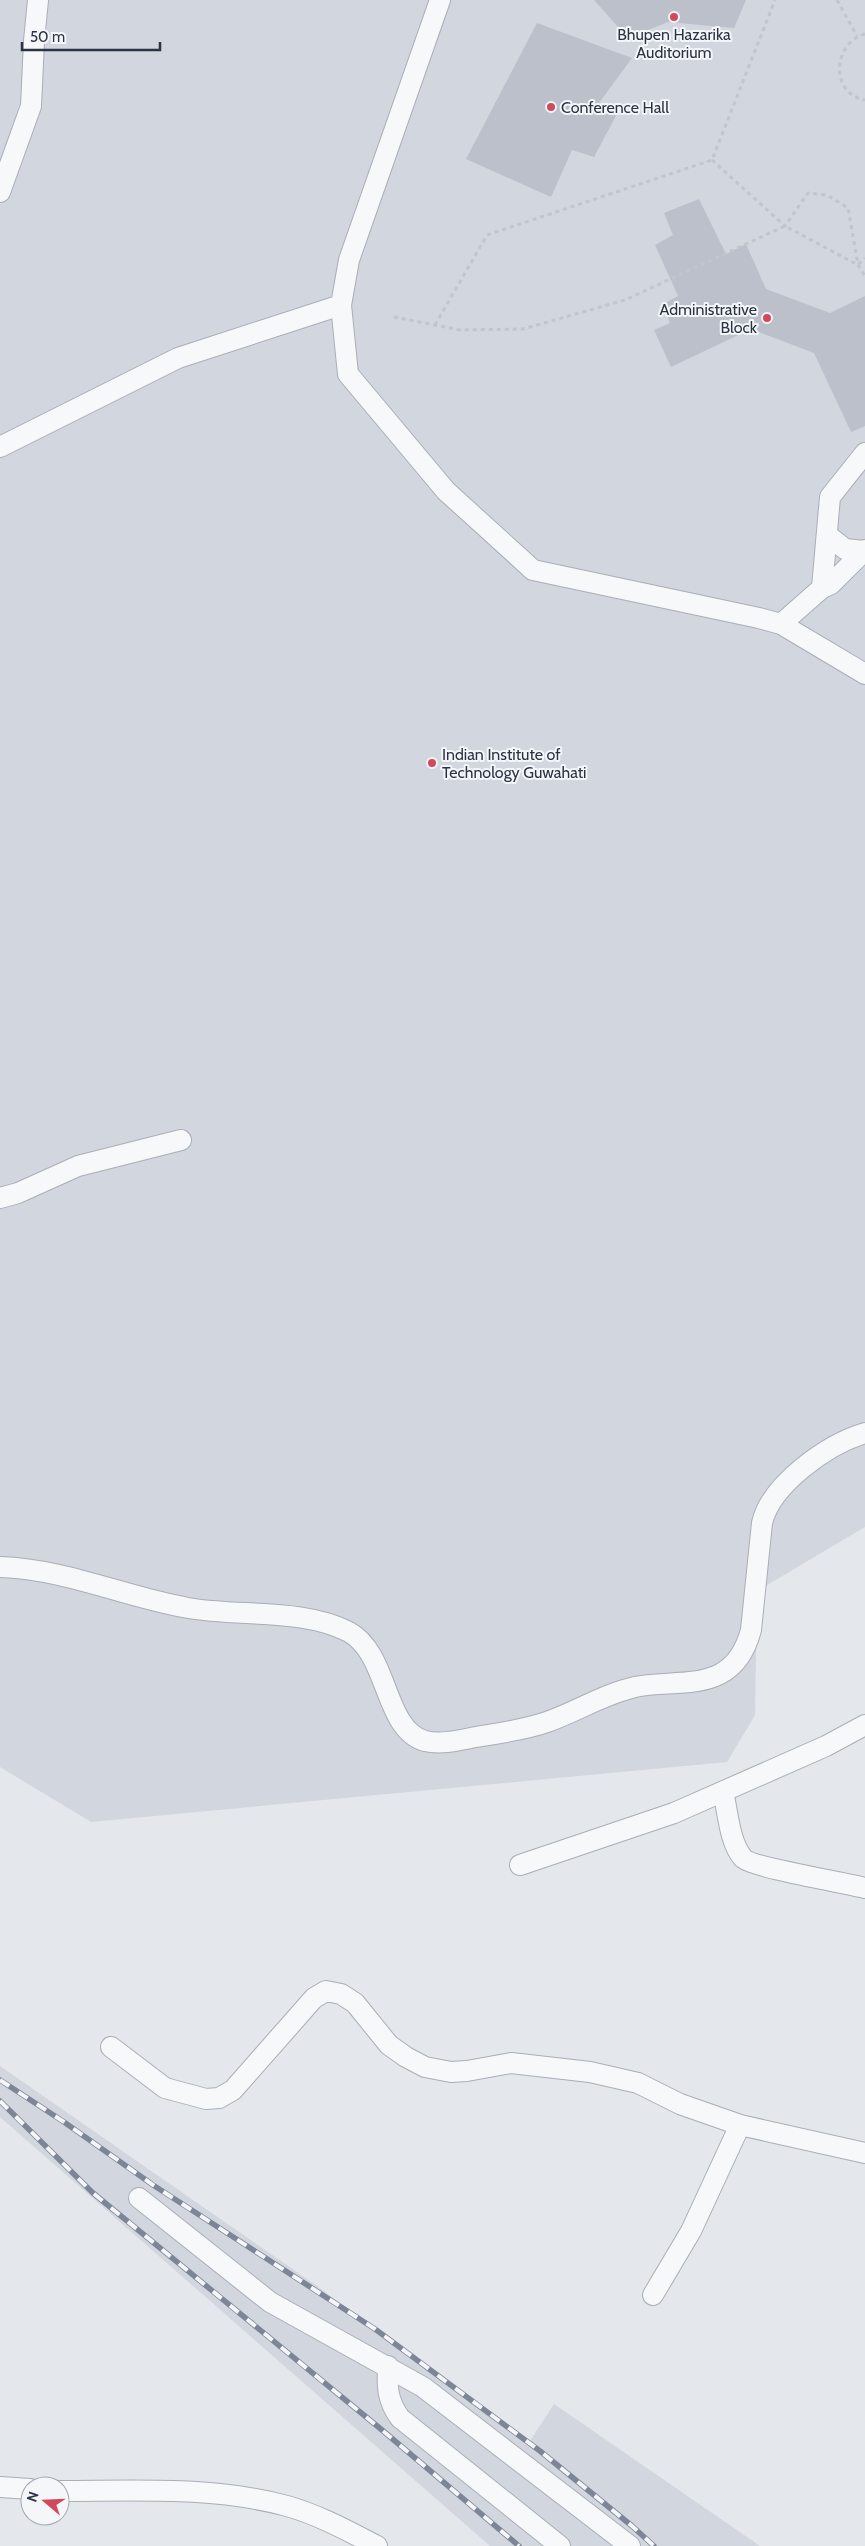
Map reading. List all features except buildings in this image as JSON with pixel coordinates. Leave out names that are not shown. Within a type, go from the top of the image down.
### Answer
[{"type":"street","points":[[0,192],[31,106],[38,0]]},
{"type":"street","points":[[440,0],[349,260],[341,305],[348,374],[446,491],[533,570],[781,624],[865,674]]},
{"type":"street","points":[[0,447],[178,358],[341,305]]},
{"type":"street","points":[[822,588],[830,496],[865,453]]},
{"type":"street","points":[[827,535],[845,549],[865,551]]},
{"type":"street","points":[[781,624],[822,588],[831,584],[865,551]]},
{"type":"street","points":[[0,1198],[18,1193],[78,1166],[181,1140]]},
{"type":"street","points":[[0,1567],[43,1571],[164,1604],[192,1609],[308,1619],[330,1625],[350,1633],[374,1657],[398,1714],[407,1730],[417,1738],[428,1742],[454,1741],[528,1728],[549,1721],[610,1694],[637,1686],[692,1680],[717,1675],[728,1669],[746,1647],[751,1630],[765,1510],[772,1498],[822,1454],[848,1438],[865,1433]]},
{"type":"street","points":[[520,1865],[634,1828],[723,1792],[826,1746],[865,1725]]},
{"type":"street","points":[[723,1792],[736,1849],[744,1860],[762,1867],[865,1888]]},
{"type":"street","points":[[111,2047],[165,2088],[206,2099],[219,2098],[233,2090],[314,1998],[326,1991],[341,1994],[355,2003],[388,2045],[406,2058],[425,2067],[451,2072],[467,2072],[486,2066],[511,2062],[590,2072],[638,2083],[680,2104],[740,2125],[835,2144],[865,2153]]},
{"type":"street","points":[[654,2295],[691,2231],[740,2125]]},
{"type":"street","points":[[139,2198],[270,2302],[423,2387],[630,2546]]},
{"type":"street","points":[[388,2366],[386,2392],[391,2406],[400,2418],[560,2546]]},
{"type":"street","points":[[0,2487],[20,2488]]},
{"type":"street","points":[[70,2490],[172,2490],[243,2498],[287,2506],[323,2519],[377,2546]]},
{"type":"path","points":[[435,325],[488,235],[712,160],[776,0]]},
{"type":"path","points":[[837,0],[857,36]]},
{"type":"path","points":[[865,34],[857,36],[846,45],[840,56],[838,70],[842,82],[850,93],[865,100]]},
{"type":"path","points":[[712,160],[785,226],[858,265]]},
{"type":"path","points":[[394,317],[460,330],[522,329],[625,300],[785,226],[808,193],[827,195],[848,208],[858,265],[865,276]]},
{"type":"path","points":[[858,265],[865,258]]},
{"type":"shaded area","name":"Indian Institute of Technology Guwahati","points":[[0,0],[865,0],[865,1527],[757,1591],[755,1715],[727,1762],[91,1822],[0,1767]]},
{"type":"shaded area","points":[[0,2066],[317,2286],[528,2444],[554,2404],[760,2546],[490,2546],[0,2117]]},
{"type":"railway","points":[[0,2080],[64,2122],[153,2185],[375,2329],[540,2451],[654,2546]]},
{"type":"railway","points":[[0,2101],[93,2193],[382,2430],[519,2546]]},
{"type":"place","name":"Bhupen Hazarika Auditorium","points":[[674,17]]},
{"type":"place","name":"Conference Hall","points":[[551,107]]},
{"type":"place","name":"Administrative Block","points":[[767,318]]},
{"type":"place","name":"Indian Institute of Technology Guwahati","points":[[432,763]]}]
